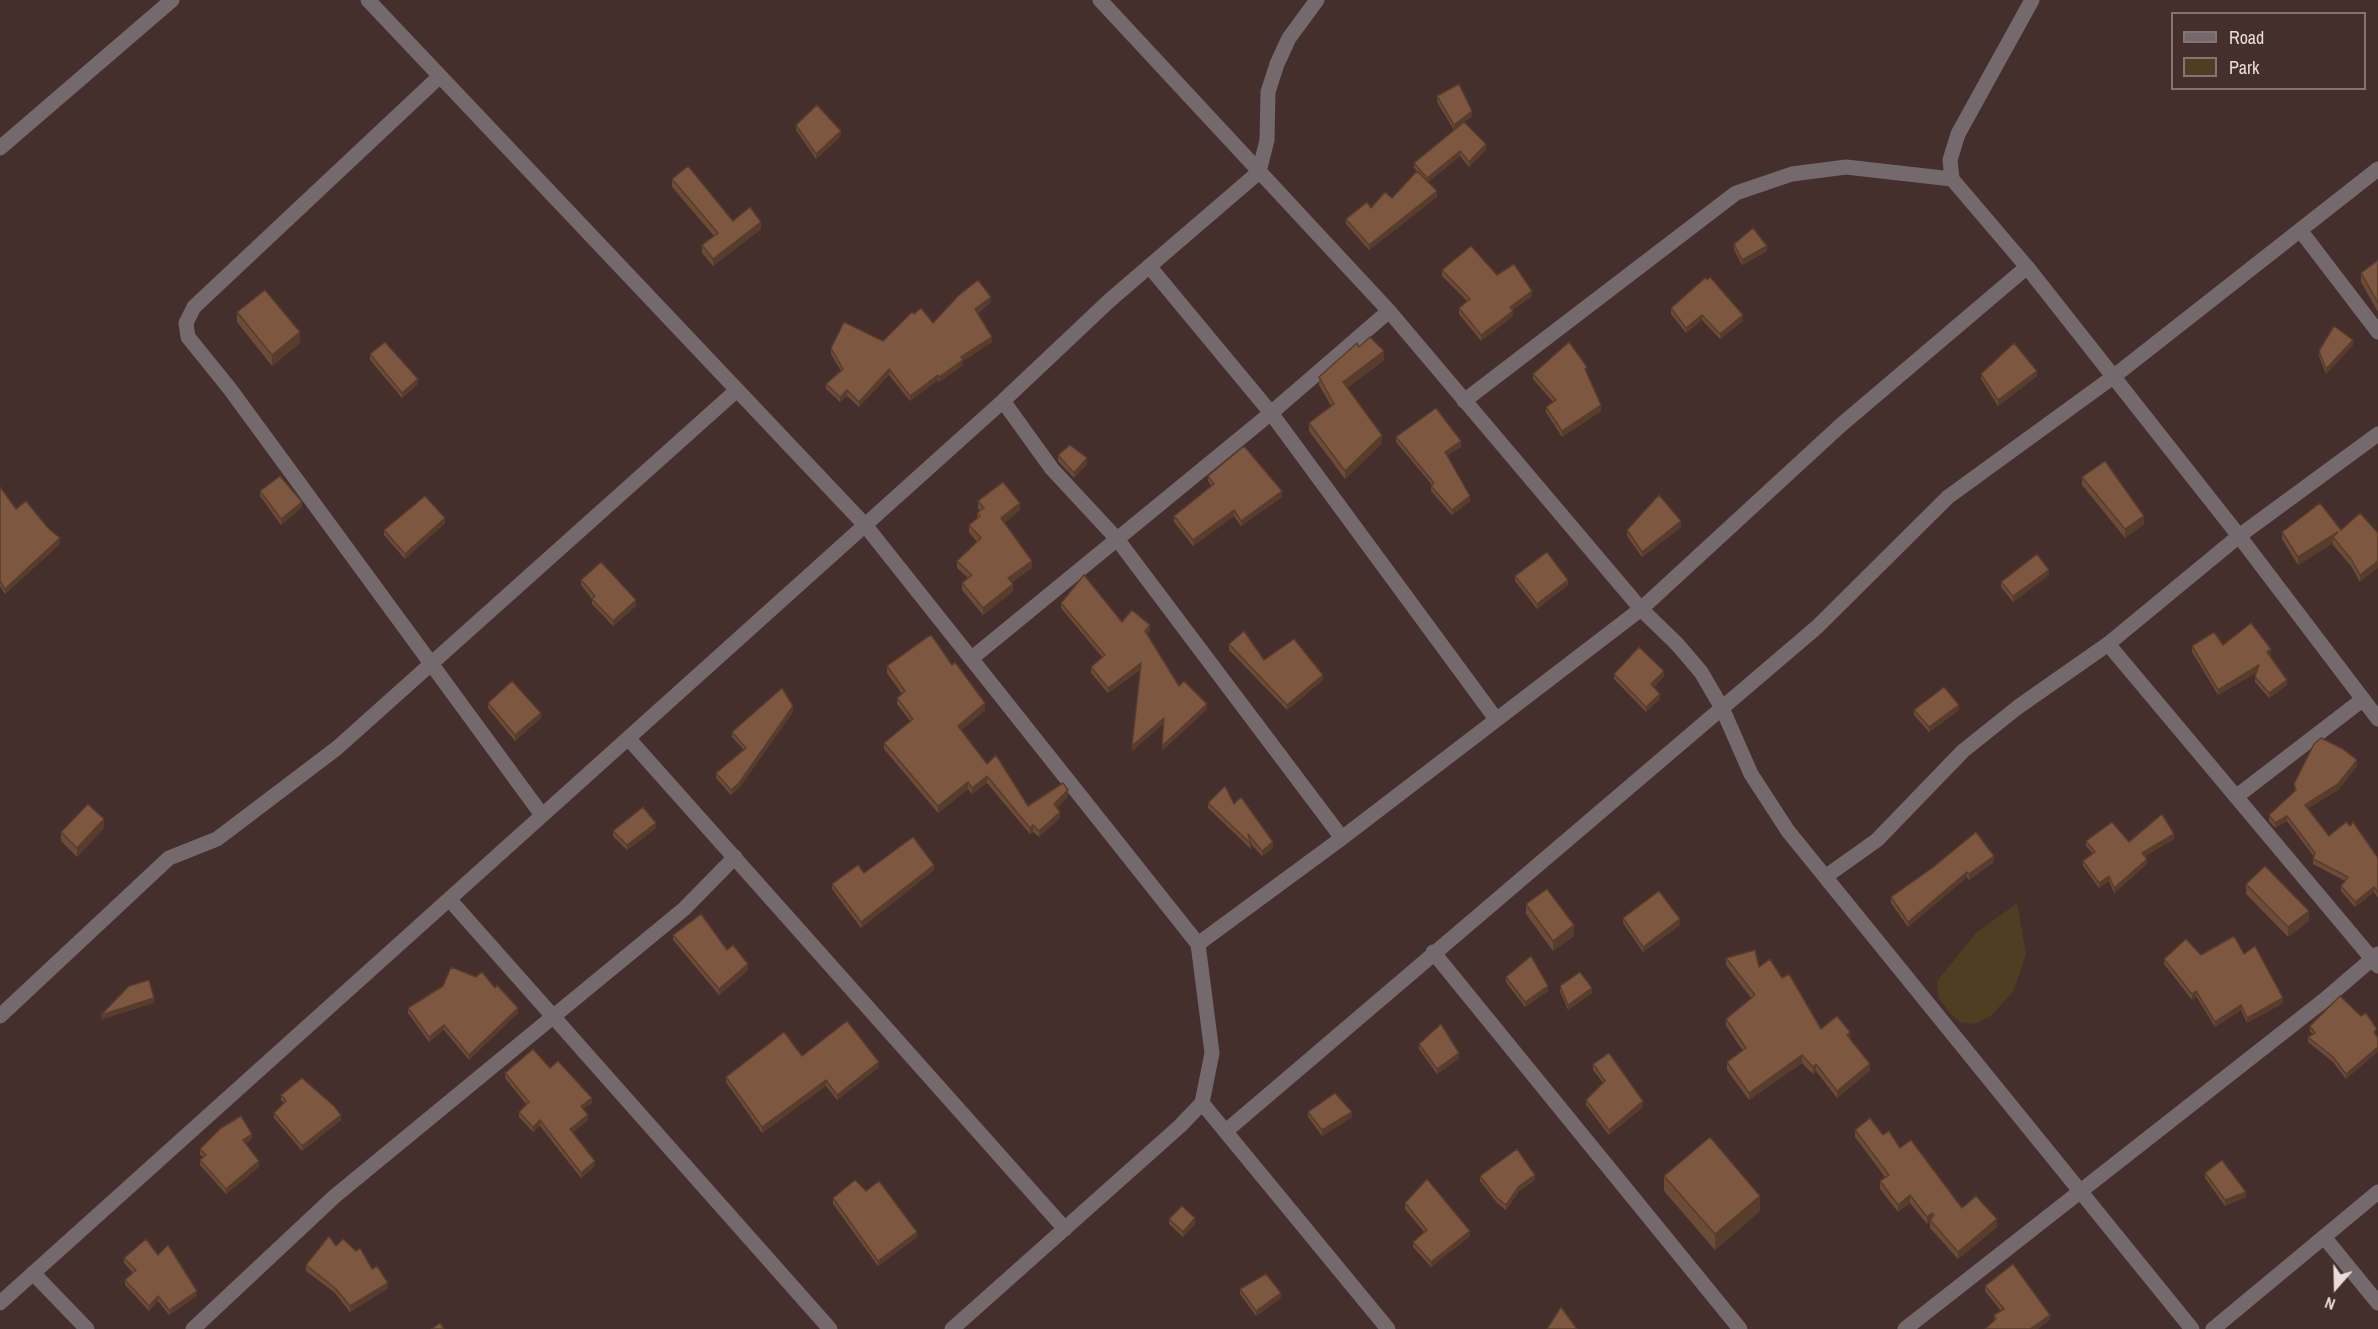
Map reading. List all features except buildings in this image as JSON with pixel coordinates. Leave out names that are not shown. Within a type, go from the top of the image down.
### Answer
[{"type":"street","points":[[0,148],[172,0]]},
{"type":"street","points":[[368,0],[865,525],[1198,944],[1212,1053],[1202,1103],[1180,1126],[952,1329]]},
{"type":"street","points":[[1100,0],[1389,311],[1641,609],[1677,644],[1701,672],[1722,708],[1756,783],[1788,831],[2192,1329]]},
{"type":"street","points":[[0,1303],[1003,402],[1149,266],[1259,172],[1268,140],[1268,92],[1277,64],[1288,38],[1317,0]]},
{"type":"street","points":[[2032,0],[1958,134],[1950,160],[1952,178],[2027,267],[2239,536],[2378,719]]},
{"type":"street","points":[[440,76],[194,307],[186,323],[188,337],[542,815]]},
{"type":"street","points":[[1464,400],[1736,193],[1792,174],[1846,167],[1952,178]]},
{"type":"street","points":[[1226,1131],[1433,952],[1817,627],[1948,497],[2113,377],[2378,169]]},
{"type":"street","points":[[2300,230],[2378,332]]},
{"type":"street","points":[[1149,266],[1271,413],[1496,718]]},
{"type":"street","points":[[1198,944],[1342,838],[1641,609],[1833,432],[2027,267]]},
{"type":"street","points":[[972,658],[1271,413],[1389,311]]},
{"type":"street","points":[[0,1016],[169,858],[217,839],[337,748],[737,390]]},
{"type":"street","points":[[1003,402],[1052,469],[1117,538],[1342,838]]},
{"type":"street","points":[[1826,878],[1877,840],[1963,751],[2018,707],[2108,644],[2239,536],[2377,437]]},
{"type":"street","points":[[1905,1329],[2376,960],[2108,644]]},
{"type":"street","points":[[2237,796],[2362,700]]},
{"type":"street","points":[[628,738],[1065,1229]]},
{"type":"street","points":[[193,1329],[335,1196],[684,909],[735,858]]},
{"type":"street","points":[[449,898],[830,1329]]},
{"type":"street","points":[[1433,952],[1740,1329]]},
{"type":"street","points":[[1202,1103],[1388,1329]]},
{"type":"street","points":[[2213,1329],[2378,1192]]},
{"type":"street","points":[[2324,1237],[2378,1303]]},
{"type":"street","points":[[33,1273],[87,1329]]},
{"type":"green space","points":[[2017,903],[2026,954],[2014,990],[1991,1016],[1975,1024],[1960,1022],[1939,998],[1937,981],[1976,933]]}]
